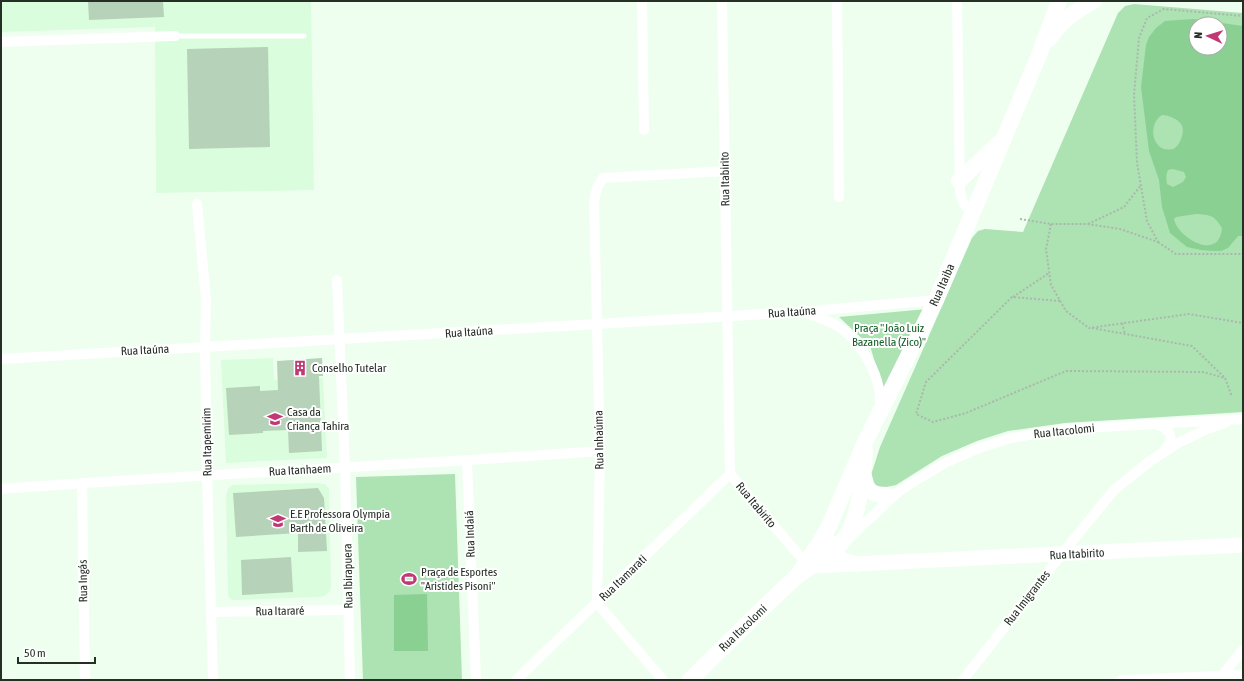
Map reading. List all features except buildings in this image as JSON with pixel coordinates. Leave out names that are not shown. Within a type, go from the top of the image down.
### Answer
[{"type":"main road","name":"Rua Itaiba","points":[[810,564],[829,526],[866,440],[936,300],[1039,55],[1059,1]]},
{"type":"main road","name":"Rua Itaiba","points":[[1039,55],[1053,33],[1065,20],[1076,11],[1094,1]]},
{"type":"main road","points":[[960,181],[1005,136]]},
{"type":"main road","name":"Rua Itaiba","points":[[810,564],[834,550],[846,538],[856,514],[864,476],[866,440]]},
{"type":"main road","points":[[864,476],[866,485],[870,491],[876,494],[893,493]]},
{"type":"main road","points":[[837,507],[858,501]]},
{"type":"main road","points":[[829,526],[830,547],[842,560],[857,564]]},
{"type":"main road","name":"Rua Itacolomi","points":[[690,680],[810,564]]},
{"type":"street","points":[[642,1],[644,130]]},
{"type":"street","name":"Rua Itabirito","points":[[722,1],[730,474],[798,554],[810,564],[857,564],[1243,545]]},
{"type":"street","points":[[837,1],[839,197]]},
{"type":"street","points":[[957,1],[961,199],[972,214]]},
{"type":"street","points":[[1,42],[175,36]]},
{"type":"street","name":"Rua Inhaúma","points":[[597,602],[600,451],[594,202],[597,188],[603,178],[725,171]]},
{"type":"street","name":"Rua Itapemirim","points":[[197,204],[206,299],[205,347],[207,475],[213,680]]},
{"type":"street","name":"Rua Ibirapuera","points":[[337,280],[345,468],[350,680]]},
{"type":"street","name":"Rua Itaúna","points":[[1,359],[800,312],[936,300]]},
{"type":"street","points":[[800,312],[824,319],[846,332],[861,350],[873,370],[879,390],[880,414]]},
{"type":"street","name":"Rua Itacolomi","points":[[858,501],[870,500],[893,493],[945,463],[979,448],[1011,438],[1066,429],[1241,419]]},
{"type":"street","name":"Rua Imigrantes","points":[[962,680],[1114,490],[1150,461],[1178,443],[1207,429],[1241,419]]},
{"type":"street","points":[[1156,424],[1169,432],[1171,438],[1169,445],[1163,453]]},
{"type":"street","name":"Rua Itanhaem","points":[[1,489],[207,475],[468,461],[600,451]]},
{"type":"street","name":"Rua Indaiá","points":[[468,461],[476,680]]},
{"type":"street","name":"Rua Itamarati","points":[[516,680],[730,474]]},
{"type":"street","name":"Rua Ingás","points":[[82,483],[85,680]]},
{"type":"street","name":"Rua Itacolomi","points":[[834,550],[893,493]]},
{"type":"street","points":[[597,602],[663,680]]},
{"type":"street","name":"Rua Itararé","points":[[211,612],[348,610]]},
{"type":"street","points":[[1220,678],[1243,650]]},
{"type":"street","points":[[1121,680],[1220,678],[1243,675]]},
{"type":"lane","points":[[175,36],[304,36]]},
{"type":"path","points":[[1158,242],[1146,221],[1137,163],[1134,95],[1139,38],[1147,18],[1164,9],[1243,16]]},
{"type":"path","points":[[1087,224],[1124,207],[1141,185]]},
{"type":"path","points":[[1020,219],[1051,224],[1087,224],[1120,230],[1158,242],[1176,254],[1243,254]]},
{"type":"path","points":[[1051,224],[1046,248],[1051,285],[1066,311],[1089,328],[1192,346],[1225,378],[1232,396]]},
{"type":"path","points":[[1049,273],[1012,297],[926,382],[916,414],[933,422],[966,413],[1066,371],[1203,372],[1225,378]]},
{"type":"path","points":[[1012,297],[1060,301]]},
{"type":"path","points":[[1089,328],[1189,314],[1243,323]]},
{"type":"path","points":[[1122,323],[1125,334]]},
{"type":"shaded area","points":[[1,1],[311,1],[314,190],[156,193],[155,27],[1,32]]},
{"type":"shaded area","points":[[1188,19],[1188,56],[1228,56],[1228,24],[1243,26],[1243,236],[1238,236],[1228,248],[1221,251],[1201,250],[1187,247],[1170,233],[1162,207],[1159,180],[1149,151],[1141,87],[1146,45],[1149,37],[1156,28],[1165,21]],"holes":[[[1162,115],[1180,122],[1183,130],[1182,138],[1178,145],[1173,149],[1161,147],[1154,138],[1154,125]],[[1173,169],[1184,172],[1186,177],[1183,182],[1173,187],[1167,184],[1166,177],[1168,170]],[[1196,214],[1212,216],[1217,220],[1222,228],[1219,238],[1214,244],[1206,245],[1190,239],[1182,233],[1174,219],[1176,217]]]},
{"type":"shaded area","name":"Casa da Criança Tahira","points":[[273,358],[274,380],[323,378],[327,458],[226,463],[221,360]]},
{"type":"shaded area","name":"E.E Professora Olympia Barth de Oliveira","points":[[325,484],[329,489],[330,591],[325,596],[319,597],[230,599],[228,595],[226,496],[228,489],[232,485]]},
{"type":"shaded area","points":[[427,594],[428,651],[394,651],[394,595]]},
{"type":"green space","points":[[1134,4],[1243,13],[1243,412],[1065,423],[1008,431],[977,441],[942,456],[896,485],[881,488],[875,487],[871,475],[880,447],[972,238],[978,231],[985,229],[1023,232],[1118,13],[1125,6]]},
{"type":"green space","name":"Praça \"João Luiz Bazanella (Zico)\"","points":[[927,309],[885,395],[870,346],[839,317]]},
{"type":"green space","name":"Praça de Esportes \"Aristides Pisoni\"","points":[[455,474],[462,680],[363,680],[356,477]]},
{"type":"place","name":"Conselho Tutelar","points":[[300,368]]},
{"type":"place","name":"Casa da Criança Tahira","points":[[275,419]]},
{"type":"place","name":"E.E Professora Olympia Barth de Oliveira","points":[[278,521]]},
{"type":"place","name":"Praça de Esportes \"Aristides Pisoni\"","points":[[409,579]]}]
